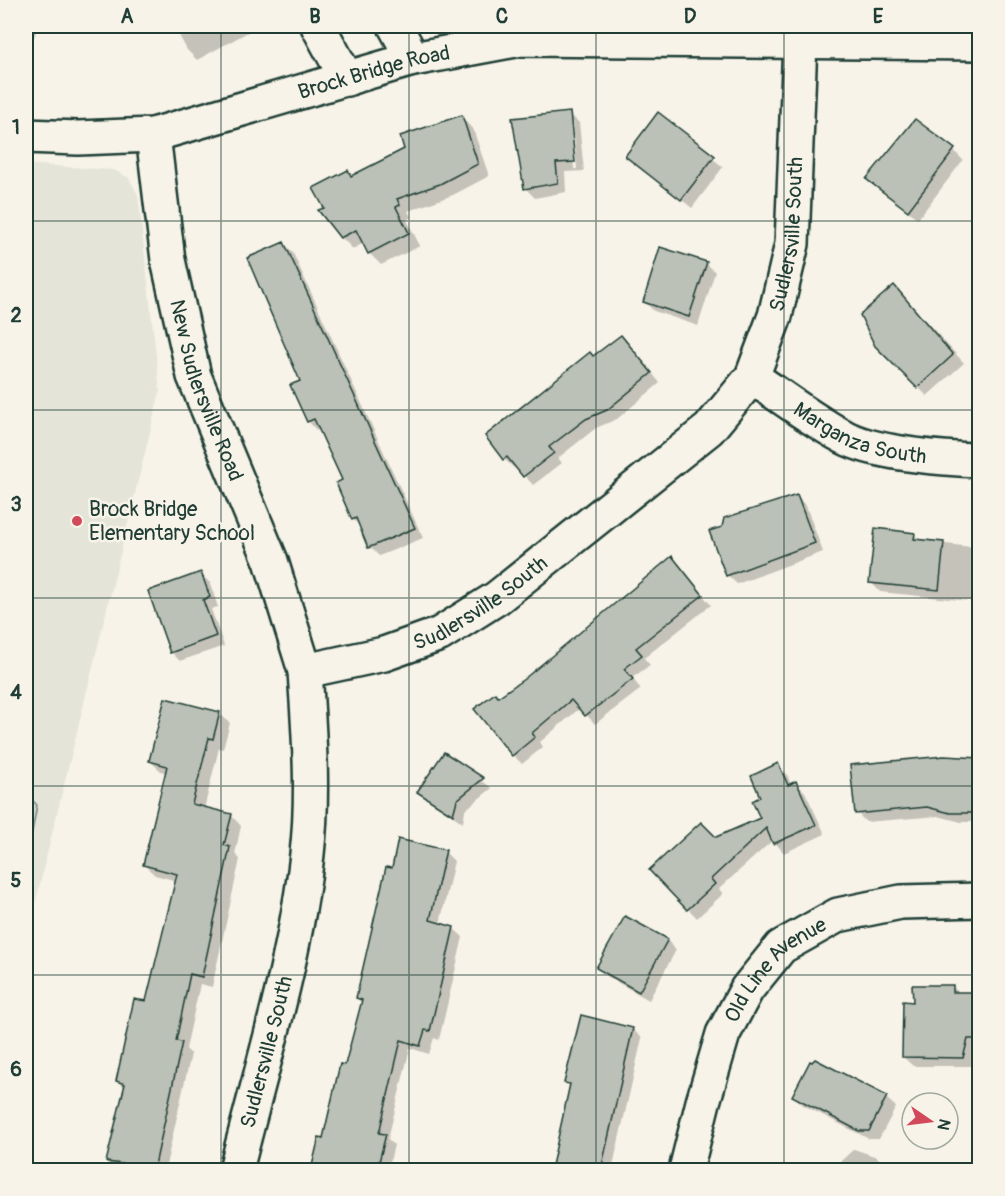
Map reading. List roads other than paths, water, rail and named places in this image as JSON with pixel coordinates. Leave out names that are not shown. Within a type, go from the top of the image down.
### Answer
[{"type":"street","points":[[318,26],[347,79]]},
{"type":"street","points":[[395,26],[413,59]]},
{"type":"street","name":"Brock Bridge Road","points":[[26,136],[78,138],[153,135],[413,59],[521,39],[980,43]]},
{"type":"street","name":"Sudlersville South","points":[[236,1170],[296,928],[307,854],[312,762],[305,671],[384,654],[440,634],[497,598],[709,429],[752,377],[775,316],[792,244],[800,42]]},
{"type":"street","name":"New Sudlersville Road","points":[[153,135],[168,260],[194,376],[271,561],[305,671]]},
{"type":"street","name":"Marganza South","points":[[752,377],[849,440],[897,452],[946,459],[980,460]]},
{"type":"street","name":"Old Line Avenue","points":[[686,1170],[723,1034],[747,988],[781,947],[837,915],[901,902],[980,900]]},
{"type":"place","name":"Brock Bridge Elementary School","points":[[77,521]]}]
